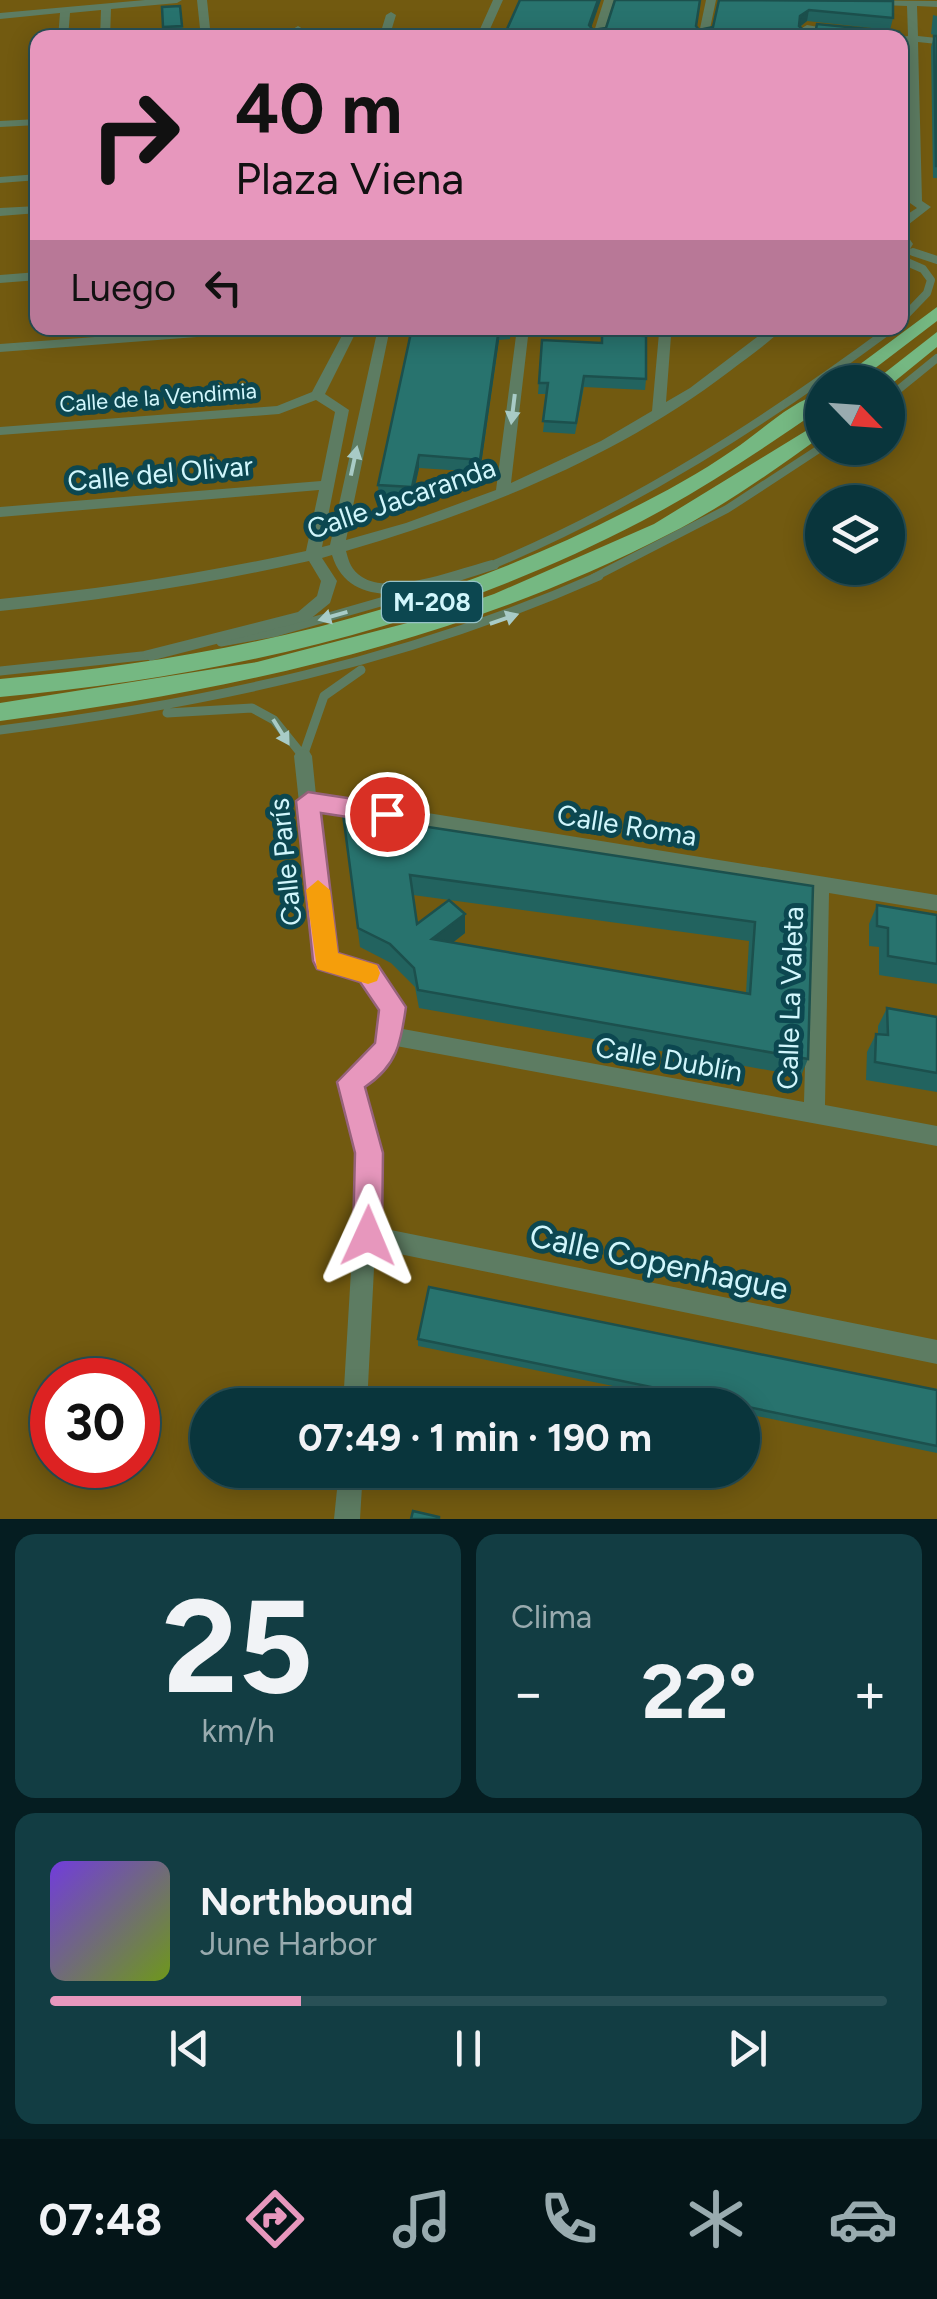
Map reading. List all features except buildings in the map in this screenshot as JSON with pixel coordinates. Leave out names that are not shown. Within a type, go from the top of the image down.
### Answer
[{"type":"main road","points":[[908,334],[937,312]]},
{"type":"main road","points":[[867,365],[907,335]]},
{"type":"main road","points":[[903,365],[937,338]]},
{"type":"main road","name":"M-208","points":[[0,688],[236,656],[398,615],[545,561],[612,529],[683,492],[805,410]]},
{"type":"main road","name":"M-208","points":[[0,712],[148,696],[290,668],[435,627],[568,575],[666,527],[805,438]]},
{"type":"street","points":[[0,16],[177,0]]},
{"type":"street","points":[[202,0],[205,30]]},
{"type":"street","points":[[485,30],[498,0]]},
{"type":"street","points":[[600,30],[609,0]]},
{"type":"street","points":[[704,30],[710,0]]},
{"type":"street","points":[[828,0],[937,4]]},
{"type":"street","points":[[913,2],[916,203],[931,203]]},
{"type":"street","points":[[104,30],[106,6]]},
{"type":"street","points":[[64,30],[65,10]]},
{"type":"street","points":[[386,30],[391,15]]},
{"type":"street","points":[[908,39],[937,41]]},
{"type":"street","points":[[0,124],[30,122]]},
{"type":"street","points":[[0,180],[30,178]]},
{"type":"street","points":[[908,219],[931,203]]},
{"type":"street","points":[[0,212],[30,210]]},
{"type":"street","points":[[0,279],[30,277]]},
{"type":"street","points":[[0,348],[170,335]]},
{"type":"street","points":[[348,335],[317,396],[342,410],[364,411]]},
{"type":"street","points":[[382,335],[337,548],[339,568],[354,584],[384,591],[492,566]]},
{"type":"street","points":[[503,490],[522,335]]},
{"type":"street","name":"Calle Jacaranda","points":[[0,605],[77,599],[281,566],[436,518],[622,435],[769,335]]},
{"type":"street","points":[[659,412],[664,336]]},
{"type":"street","name":"Calle de la Vendimia","points":[[0,431],[279,410],[317,396]]},
{"type":"street","points":[[150,655],[303,616],[324,599],[329,581],[313,556],[324,484],[342,410]]},
{"type":"street","name":"Calle del Olivar","points":[[0,512],[324,484]]},
{"type":"street","name":"Calle París","points":[[303,756],[326,961],[356,966],[379,982],[393,1007],[392,1036]]},
{"type":"street","name":"Calle Roma","points":[[308,801],[937,903]]},
{"type":"street","name":"Calle La Valeta","points":[[814,1113],[820,884]]},
{"type":"street","points":[[357,1388],[368,1236],[369,1153],[350,1082],[372,1068],[392,1036]]},
{"type":"street","name":"Calle Dublín","points":[[392,1036],[937,1136]]},
{"type":"street","name":"Calle Copenhague","points":[[368,1236],[937,1352]]},
{"type":"street","points":[[348,1519],[350,1488]]},
{"type":"lane","points":[[908,256],[937,260]]},
{"type":"lane","points":[[908,259],[931,280],[928,293],[908,314]]},
{"type":"lane","points":[[908,316],[937,293]]},
{"type":"lane","points":[[0,671],[150,655],[276,632],[416,593],[492,566],[584,527],[692,469],[788,406],[883,335]]},
{"type":"lane","points":[[905,384],[937,358]]},
{"type":"lane","points":[[125,716],[268,690],[386,659],[524,613],[694,530],[805,458]]},
{"type":"lane","points":[[0,730],[249,707],[275,720],[291,748],[303,756],[315,707],[336,682],[386,659]]},
{"type":"shaded area","points":[[0,0],[937,0],[937,1519],[0,1519]]},
{"type":"slow traffic","points":[[318,890],[326,961],[356,966],[368,973]]},
{"type":"route","points":[[368,1236],[369,1153],[350,1082],[372,1068],[388,1047],[393,1007],[369,973],[356,966],[326,961],[308,801],[387,814]]}]
